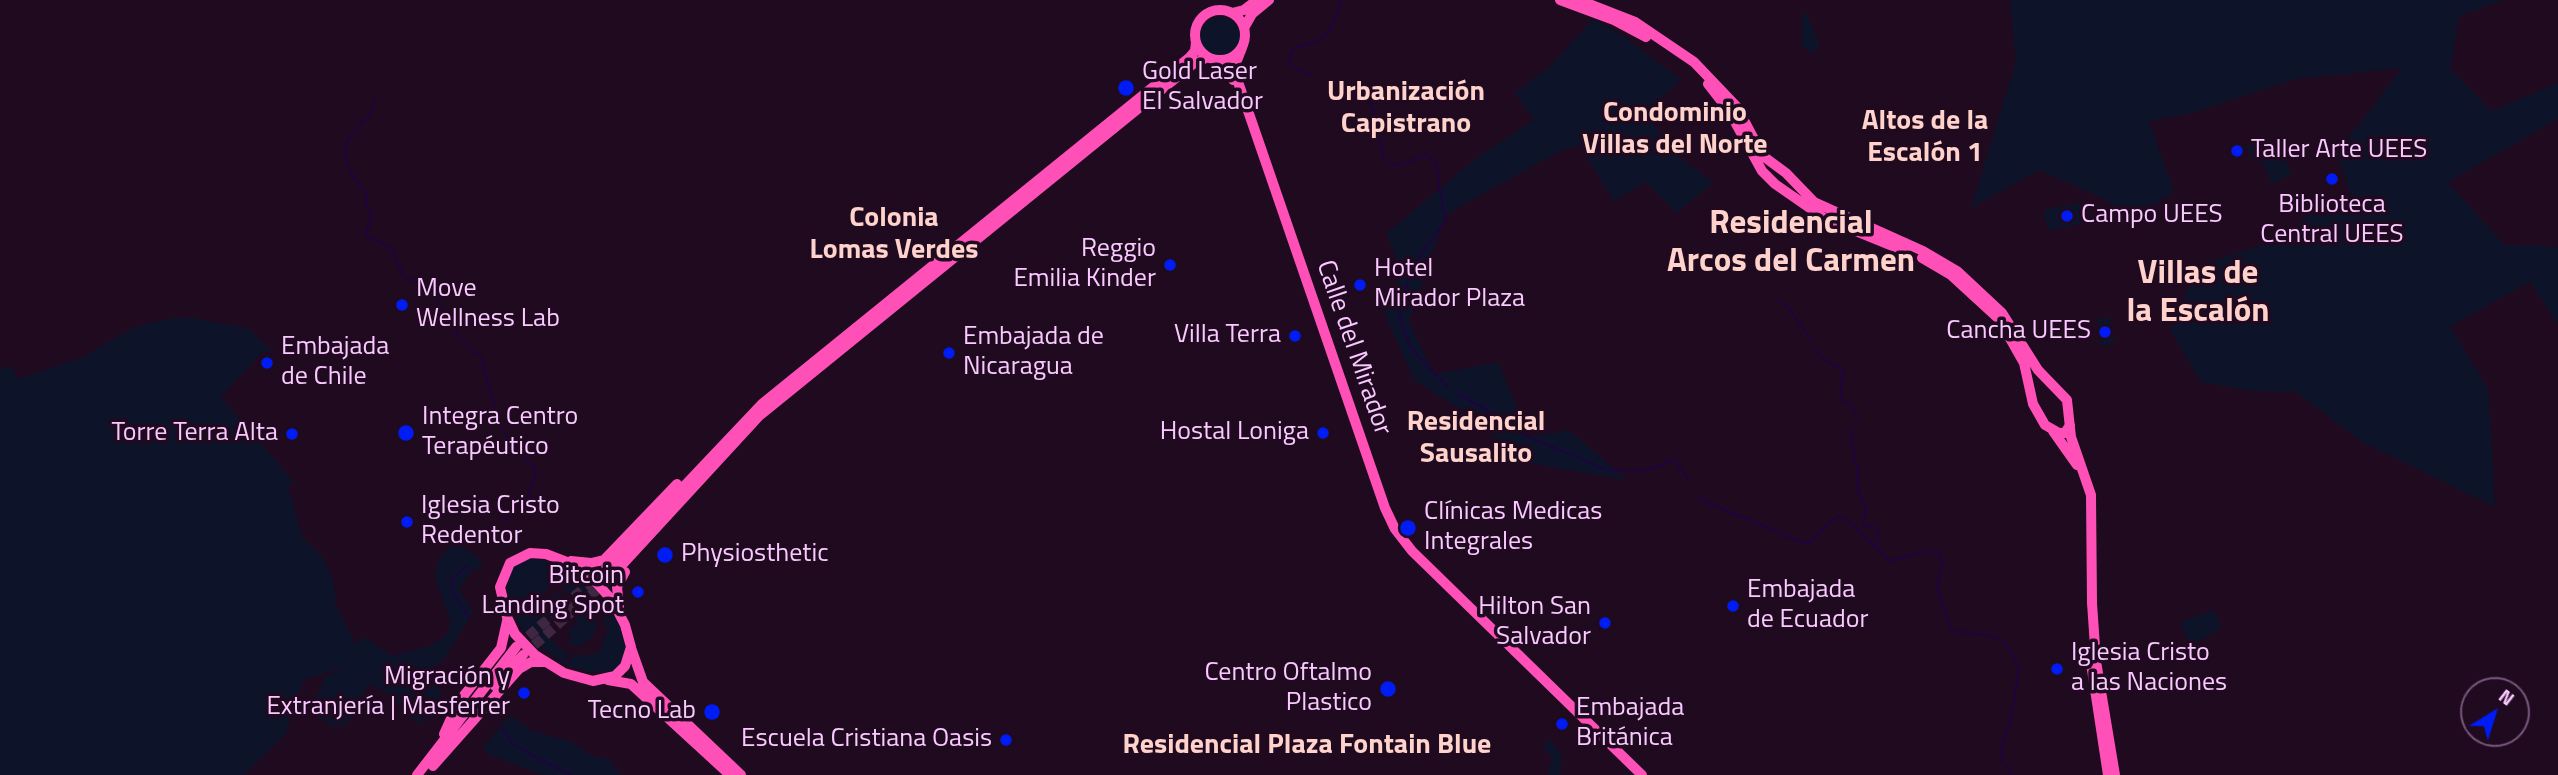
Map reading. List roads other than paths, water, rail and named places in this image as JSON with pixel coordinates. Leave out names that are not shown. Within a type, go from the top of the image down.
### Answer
[{"type":"main road","points":[[1257,0],[1244,10],[1232,13],[1217,10],[1203,17],[1196,31],[1195,51],[1189,58],[762,404],[605,577],[770,407],[1193,64],[1212,58],[1229,59],[1242,48],[1244,28],[1252,14],[1269,0]]},
{"type":"main road","points":[[1560,0],[1632,28],[1691,67],[1729,111],[1762,171],[1783,191],[1818,215],[1921,257],[1951,275],[1999,319],[2024,363],[2038,416],[2076,463],[2085,492],[2086,614],[2091,681],[2108,775]]},
{"type":"main road","points":[[1579,0],[1635,22],[1694,62],[1737,107],[1757,149],[1822,206],[1923,251],[1957,271],[2002,313],[2038,370],[2067,400],[2070,425],[2091,495],[2092,603],[2096,661],[2115,775]]},
{"type":"main road","points":[[1232,13],[1244,28]]},
{"type":"main road","points":[[1196,41],[1212,58]]},
{"type":"main road","name":"Calle del Mirador","points":[[1242,48],[1236,64],[1236,76],[1385,508],[1395,529],[1429,567],[1642,775]]},
{"type":"main road","name":"Calle del Mirador","points":[[1212,58],[1232,77],[1382,510],[1393,533],[1635,775]]},
{"type":"main road","points":[[1783,191],[1783,184],[1787,180],[1797,184]]},
{"type":"main road","points":[[2032,392],[2039,382],[2050,383]]},
{"type":"main road","points":[[2052,431],[2065,433],[2070,425]]},
{"type":"main road","points":[[433,756],[458,703],[501,648],[507,630],[507,617],[500,587],[510,563],[521,555],[534,552],[591,563],[604,560],[677,484]]},
{"type":"main road","points":[[687,494],[686,503],[618,580],[620,614],[643,682],[741,775]]},
{"type":"main road","points":[[560,559],[580,569],[601,587],[620,614]]},
{"type":"main road","points":[[507,617],[527,648],[544,662],[588,681],[608,680],[631,684],[730,775]]},
{"type":"main road","points":[[608,680],[621,671],[631,647]]},
{"type":"main road","points":[[417,775],[492,675],[519,651],[428,771]]},
{"type":"main road","points":[[428,771],[519,668],[531,662],[544,662]]},
{"type":"waterway","points":[[1311,75],[1291,66],[1289,59],[1295,48],[1321,39],[1329,32],[1342,0]]},
{"type":"waterway","points":[[1336,84],[1368,99],[1374,110],[1384,158],[1388,164],[1401,165],[1425,154],[1436,163],[1445,221],[1412,267],[1399,314],[1410,347],[1447,386]]},
{"type":"waterway","points":[[375,99],[371,113],[348,139],[345,154],[348,168],[367,195],[367,208],[372,214],[366,236],[390,247],[403,275],[434,295],[460,339],[481,357],[499,425],[517,451],[535,468],[536,475],[528,497],[504,521]]},
{"type":"waterway","points":[[1777,299],[1788,307],[1812,341]]},
{"type":"waterway","points":[[1816,349],[1823,359],[1844,370],[1840,388],[1842,399],[1855,410],[1857,418]]},
{"type":"waterway","points":[[1458,394],[1502,418],[1515,431],[1607,470],[1640,472],[1674,460],[1690,481]]},
{"type":"waterway","points":[[1851,429],[1858,469],[1857,487],[1865,507],[1864,525],[1878,529],[1877,549]]},
{"type":"waterway","points":[[1699,496],[1704,501],[1804,543],[1809,543],[1838,516],[1850,523],[1890,561],[1921,552],[1939,552],[1943,563],[1937,588],[1951,630],[1996,637],[2005,642],[2019,667],[2011,720],[2001,746],[2002,760],[2013,775]]},
{"type":"waterway","points":[[467,566],[452,578],[452,591],[469,618]]},
{"type":"waterway","points":[[501,726],[509,740],[519,748],[570,775]]},
{"type":"tunnel","points":[[517,646],[598,576]]},
{"type":"tunnel","points":[[523,655],[608,580]]},
{"type":"place","name":"Gold Laser El Salvador","points":[[1126,88]]},
{"type":"place","name":"Taller Arte UEES","points":[[2237,151]]},
{"type":"place","name":"Biblioteca Central UEES","points":[[2332,179]]},
{"type":"place","name":"Campo UEES","points":[[2067,216]]},
{"type":"place","name":"Reggio Emilia Kinder","points":[[1170,265]]},
{"type":"place","name":"Hotel Mirador Plaza","points":[[1360,285]]},
{"type":"place","name":"Move Wellness Lab","points":[[402,305]]},
{"type":"place","name":"Cancha UEES","points":[[2105,332]]},
{"type":"place","name":"Villa Terra","points":[[1295,336]]},
{"type":"place","name":"Embajada de Nicaragua","points":[[949,353]]},
{"type":"place","name":"Embajada de Chile","points":[[267,363]]},
{"type":"place","name":"Integra Centro Terapéutico","points":[[406,433]]},
{"type":"place","name":"Hostal Loniga","points":[[1323,433]]},
{"type":"place","name":"Torre Terra Alta","points":[[292,434]]},
{"type":"place","name":"Iglesia Cristo Redentor","points":[[407,522]]},
{"type":"place","name":"Clínicas Medicas Integrales","points":[[1408,528]]},
{"type":"place","name":"Physiosthetic","points":[[665,555]]},
{"type":"place","name":"Bitcoin Landing Spot","points":[[638,592]]},
{"type":"place","name":"Embajada de Ecuador","points":[[1733,606]]},
{"type":"place","name":"Hilton San Salvador","points":[[1605,623]]},
{"type":"place","name":"Iglesia Cristo a las Naciones","points":[[2057,669]]},
{"type":"place","name":"Centro Oftalmo Plastico","points":[[1388,689]]},
{"type":"place","name":"Migración y Extranjería | Masferrer","points":[[524,693]]},
{"type":"place","name":"Tecno Lab","points":[[712,712]]},
{"type":"place","name":"Embajada Británica","points":[[1562,724]]},
{"type":"place","name":"Escuela Cristiana Oasis","points":[[1006,740]]},
{"type":"district","name":"Urbanización Capistrano","points":[[1406,109]]},
{"type":"district","name":"Condominio Villas del Norte","points":[[1675,130]]},
{"type":"district","name":"Altos de la Escalón 1","points":[[1925,138]]},
{"type":"district","name":"Colonia Lomas Verdes","points":[[894,235]]},
{"type":"district","name":"Residencial Arcos del Carmen","points":[[1791,244]]},
{"type":"district","name":"Villas de la Escalón","points":[[2198,294]]},
{"type":"district","name":"Residencial Sausalito","points":[[1476,439]]},
{"type":"district","name":"Residencial Plaza Fontain Blue","points":[[1307,746]]}]
